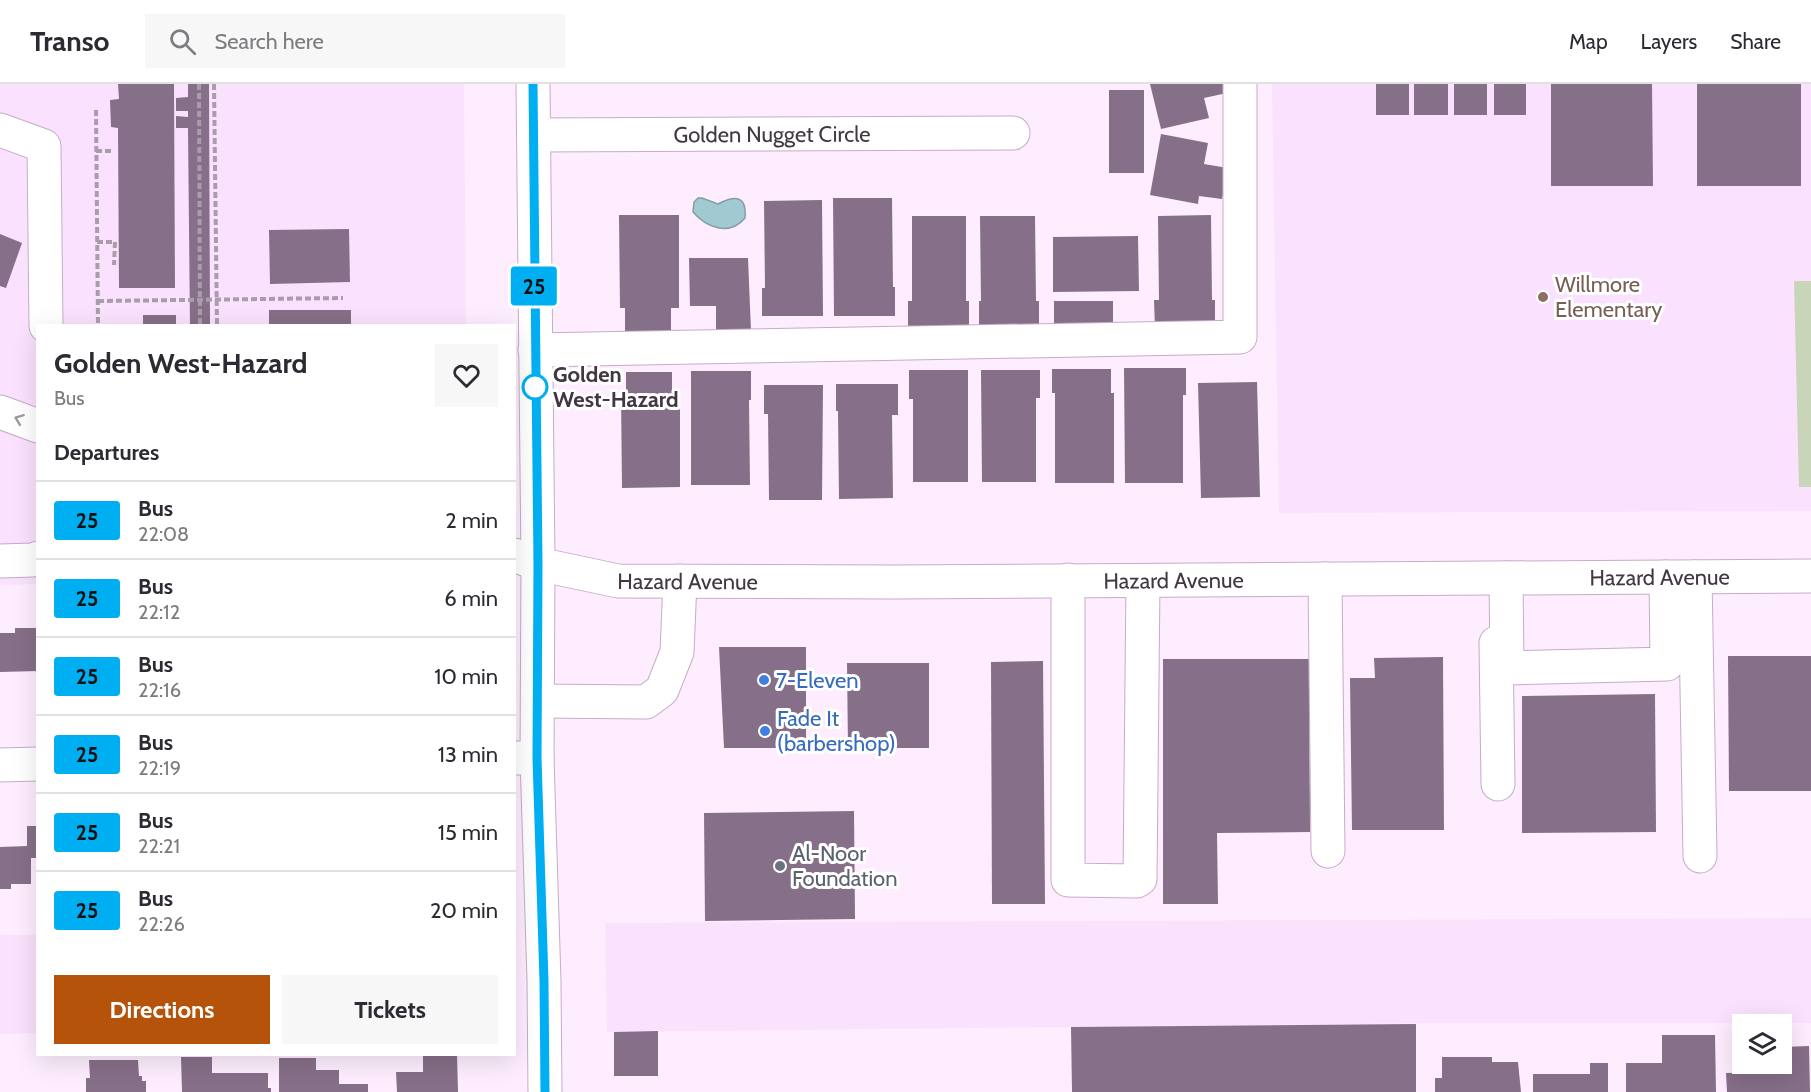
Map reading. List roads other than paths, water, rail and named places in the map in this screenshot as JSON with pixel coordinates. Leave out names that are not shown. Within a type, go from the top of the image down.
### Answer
[{"type":"street","points":[[533,84],[535,350],[526,559],[538,701],[526,758],[544,981],[545,1092]]},
{"type":"street","points":[[535,350],[1240,337],[1240,84]]},
{"type":"street","points":[[0,130],[44,146],[46,324]]},
{"type":"street","name":"Golden Nugget Circle","points":[[534,135],[1013,133]]},
{"type":"street","points":[[0,412],[36,425]]},
{"type":"street","points":[[0,561],[36,559]]},
{"type":"street","name":"Hazard Avenue","points":[[526,559],[618,581],[906,582],[1811,576]]},
{"type":"street","points":[[1500,578],[1507,668],[1667,664],[1680,577]]},
{"type":"street","points":[[1680,577],[1700,856]]},
{"type":"street","points":[[1498,784],[1500,578]]},
{"type":"street","points":[[1325,579],[1328,851]]},
{"type":"street","points":[[1068,580],[1068,880],[1137,881],[1140,879],[1143,581]]},
{"type":"street","points":[[538,701],[645,702],[662,690],[677,652],[680,581]]},
{"type":"street","points":[[0,765],[36,764]]},
{"type":"water","points":[[698,198],[718,204],[729,199],[738,199],[744,205],[745,218],[732,227],[711,226],[693,212],[694,202]]},
{"type":"place","name":"Willmore Elementary","points":[[1543,297]]},
{"type":"place","name":"Golden West-Hazard","points":[[535,387]]},
{"type":"place","name":"7-Eleven","points":[[764,680]]},
{"type":"place","name":"Fade It (barbershop)","points":[[765,731]]},
{"type":"place","name":"Al-Noor Foundation","points":[[780,866]]}]
